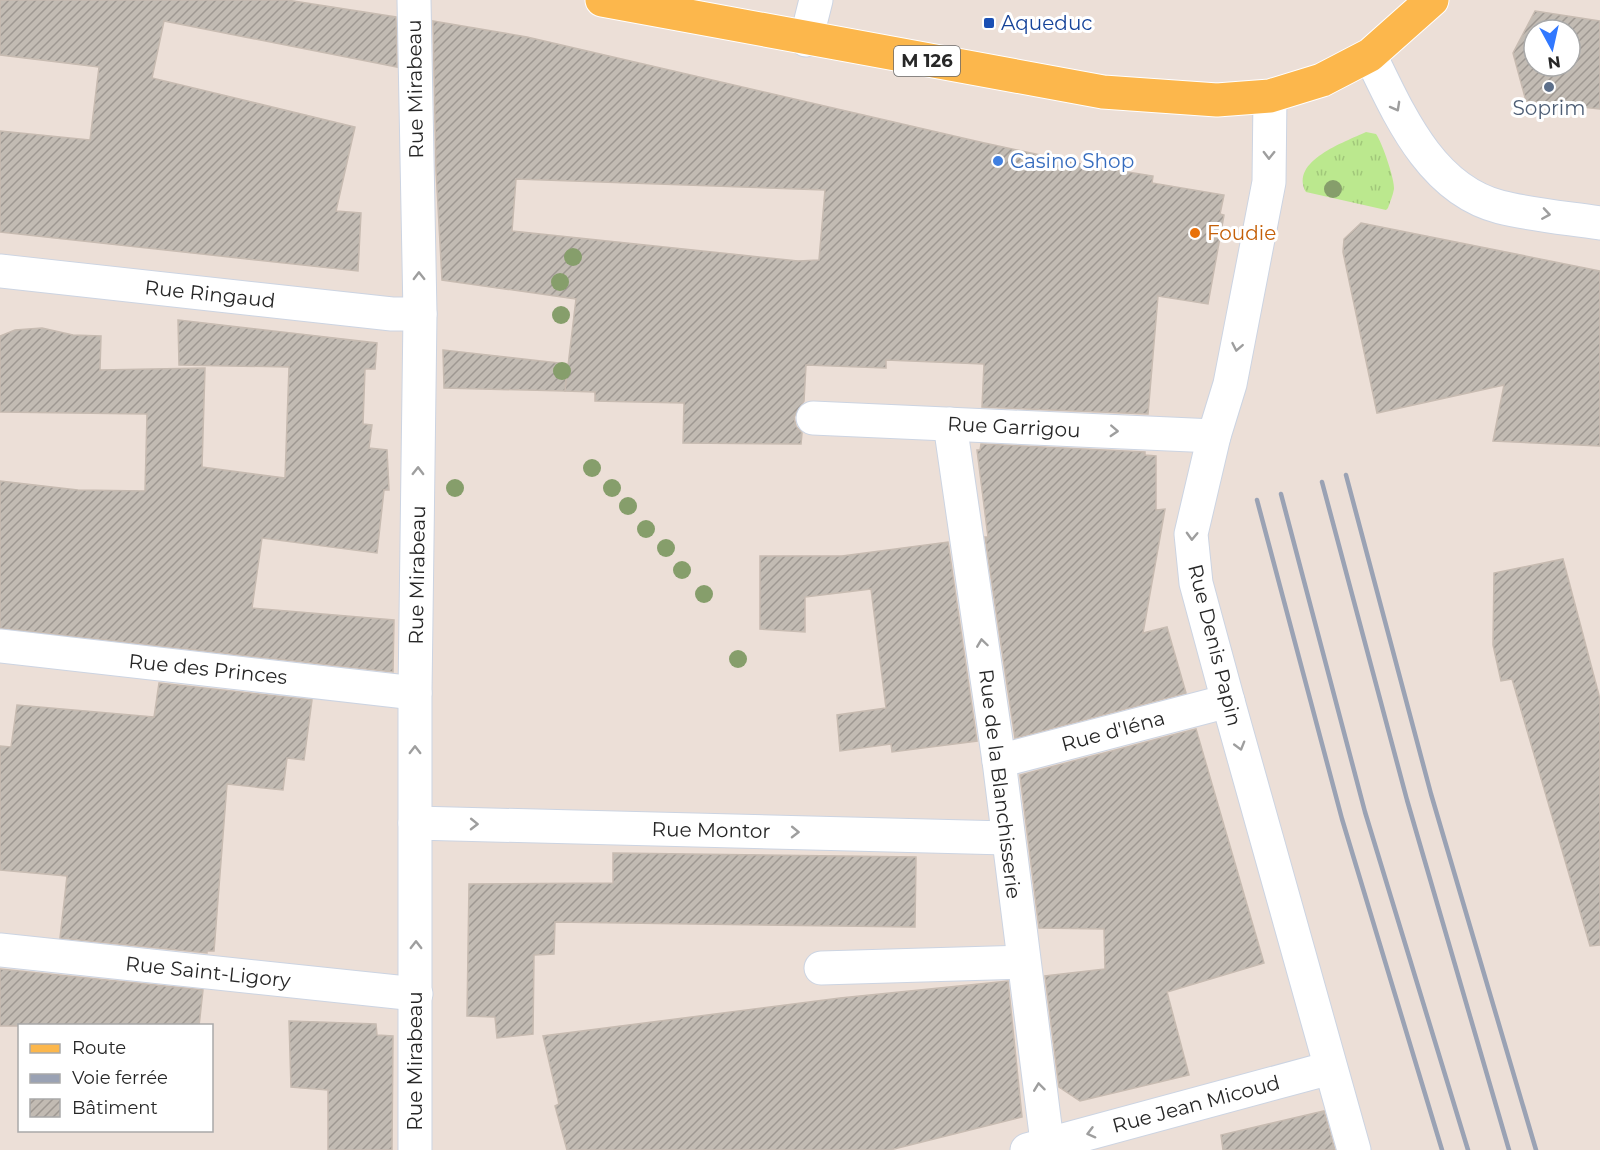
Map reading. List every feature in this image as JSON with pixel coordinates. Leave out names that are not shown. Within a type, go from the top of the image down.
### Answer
[{"type":"main road","name":"M 126","points":[[602,0],[806,40],[1103,93],[1152,97],[1262,98],[1322,80],[1370,55],[1432,0]]},
{"type":"street","name":"Rue Mirabeau","points":[[414,0],[420,314],[415,693],[415,1150]]},
{"type":"street","points":[[806,40],[816,0]]},
{"type":"street","points":[[1370,55],[1397,110],[1439,173],[1469,194],[1499,207],[1600,223]]},
{"type":"street","name":"Rue Denis Papin","points":[[1262,98],[1269,182],[1230,384],[1214,436],[1191,534],[1196,583],[1227,701],[1353,1150]]},
{"type":"street","name":"Rue Ringaud","points":[[0,271],[380,313],[420,314]]},
{"type":"street","name":"Rue Garrigou","points":[[813,418],[1214,436]]},
{"type":"street","name":"Rue de la Blanchisserie","points":[[950,424],[999,761],[1023,962],[1040,1148]]},
{"type":"street","name":"Rue des Princes","points":[[0,646],[415,693]]},
{"type":"street","name":"Rue d'Iéna","points":[[999,761],[1227,701]]},
{"type":"street","name":"Rue Montor","points":[[416,823],[1007,838]]},
{"type":"street","name":"Rue Saint-Ligory","points":[[0,950],[416,994]]},
{"type":"street","points":[[821,968],[1023,962]]},
{"type":"street","name":"Rue Jean Micoud","points":[[1040,1148],[1330,1068]]},
{"type":"green space","points":[[1366,132],[1376,134],[1394,184],[1386,210],[1306,192],[1303,181],[1305,171],[1312,162],[1333,147]]},
{"type":"building","points":[[0,0],[287,0],[396,17],[397,67],[164,21],[152,78],[355,127],[336,211],[361,213],[358,271],[0,232],[0,131],[90,140],[99,67],[0,55]]},
{"type":"building","points":[[1535,11],[1580,18],[1531,18]]},
{"type":"building","points":[[1582,18],[1600,21],[1600,109],[1526,101],[1513,53],[1522,36],[1522,78],[1582,78]]},
{"type":"building","points":[[433,21],[527,37],[980,142],[1091,166],[1153,176],[1152,183],[1224,195],[1220,214],[1224,215],[1208,304],[1158,296],[1148,414],[982,407],[984,364],[886,360],[886,368],[806,365],[804,401],[794,417],[796,426],[802,433],[801,444],[683,443],[684,403],[595,401],[595,392],[565,391],[576,299],[442,280],[436,170]],"holes":[[[516,179],[825,190],[819,260],[798,261],[512,231]]]},
{"type":"building","points":[[1361,223],[1600,271],[1600,446],[1493,441],[1504,385],[1377,413],[1343,252],[1344,239]]},
{"type":"building","points":[[178,320],[377,343],[375,369],[365,369],[363,424],[372,425],[369,448],[387,450],[389,490],[384,490],[377,553],[262,538],[252,608],[394,620],[393,672],[0,628],[0,481],[78,490],[145,491],[147,414],[0,412],[0,336],[15,330],[42,328],[73,335],[101,336],[100,370],[205,368],[202,467],[285,478],[289,367],[179,365]]},
{"type":"building","points":[[443,350],[567,364],[565,391],[444,388]]},
{"type":"building","points":[[981,444],[1145,452],[1145,455],[1156,456],[1156,510],[1165,509],[1143,633],[1167,627],[1186,693],[1015,738],[985,537],[988,537],[977,450],[980,450]]},
{"type":"building","points":[[948,542],[977,741],[892,752],[891,744],[840,751],[837,715],[886,708],[871,589],[805,597],[805,632],[760,629],[760,556],[842,556]]},
{"type":"building","points":[[1563,559],[1600,699],[1600,945],[1590,946],[1512,679],[1501,681],[1493,645],[1494,573]]},
{"type":"building","points":[[159,683],[312,700],[304,760],[287,758],[283,790],[227,784],[214,951],[207,951],[207,953],[60,938],[67,876],[0,870],[0,746],[11,747],[17,705],[154,717]]},
{"type":"building","points":[[1196,729],[1264,963],[1167,992],[1189,1075],[1080,1101],[1059,1087],[1045,976],[1105,969],[1104,929],[1039,928],[1020,775]]},
{"type":"building","points":[[613,853],[916,857],[915,927],[555,922],[554,954],[534,955],[533,1034],[497,1038],[495,1017],[467,1016],[469,884],[613,883]]},
{"type":"building","points":[[0,969],[203,990],[199,1024],[18,1024],[18,1026],[0,1026]]},
{"type":"building","points":[[1008,981],[1022,1117],[890,1150],[567,1150],[555,1106],[559,1104],[543,1036],[840,998]]},
{"type":"building","points":[[289,1021],[376,1024],[377,1035],[393,1036],[392,1150],[328,1150],[328,1090],[291,1087]]},
{"type":"building","points":[[1324,1111],[1335,1150],[1223,1150],[1221,1135]]},
{"type":"railway","points":[[1346,475],[1431,794],[1536,1150]]},
{"type":"railway","points":[[1322,482],[1407,800],[1509,1150]]},
{"type":"railway","points":[[1281,494],[1365,812],[1468,1150]]},
{"type":"railway","points":[[1257,500],[1342,819],[1442,1150]]},
{"type":"place","name":"Aqueduc","points":[[989,23]]},
{"type":"place","name":"Soprim","points":[[1549,87]]},
{"type":"place","name":"Casino Shop","points":[[998,161]]},
{"type":"place","name":"Foudie","points":[[1195,233]]}]
